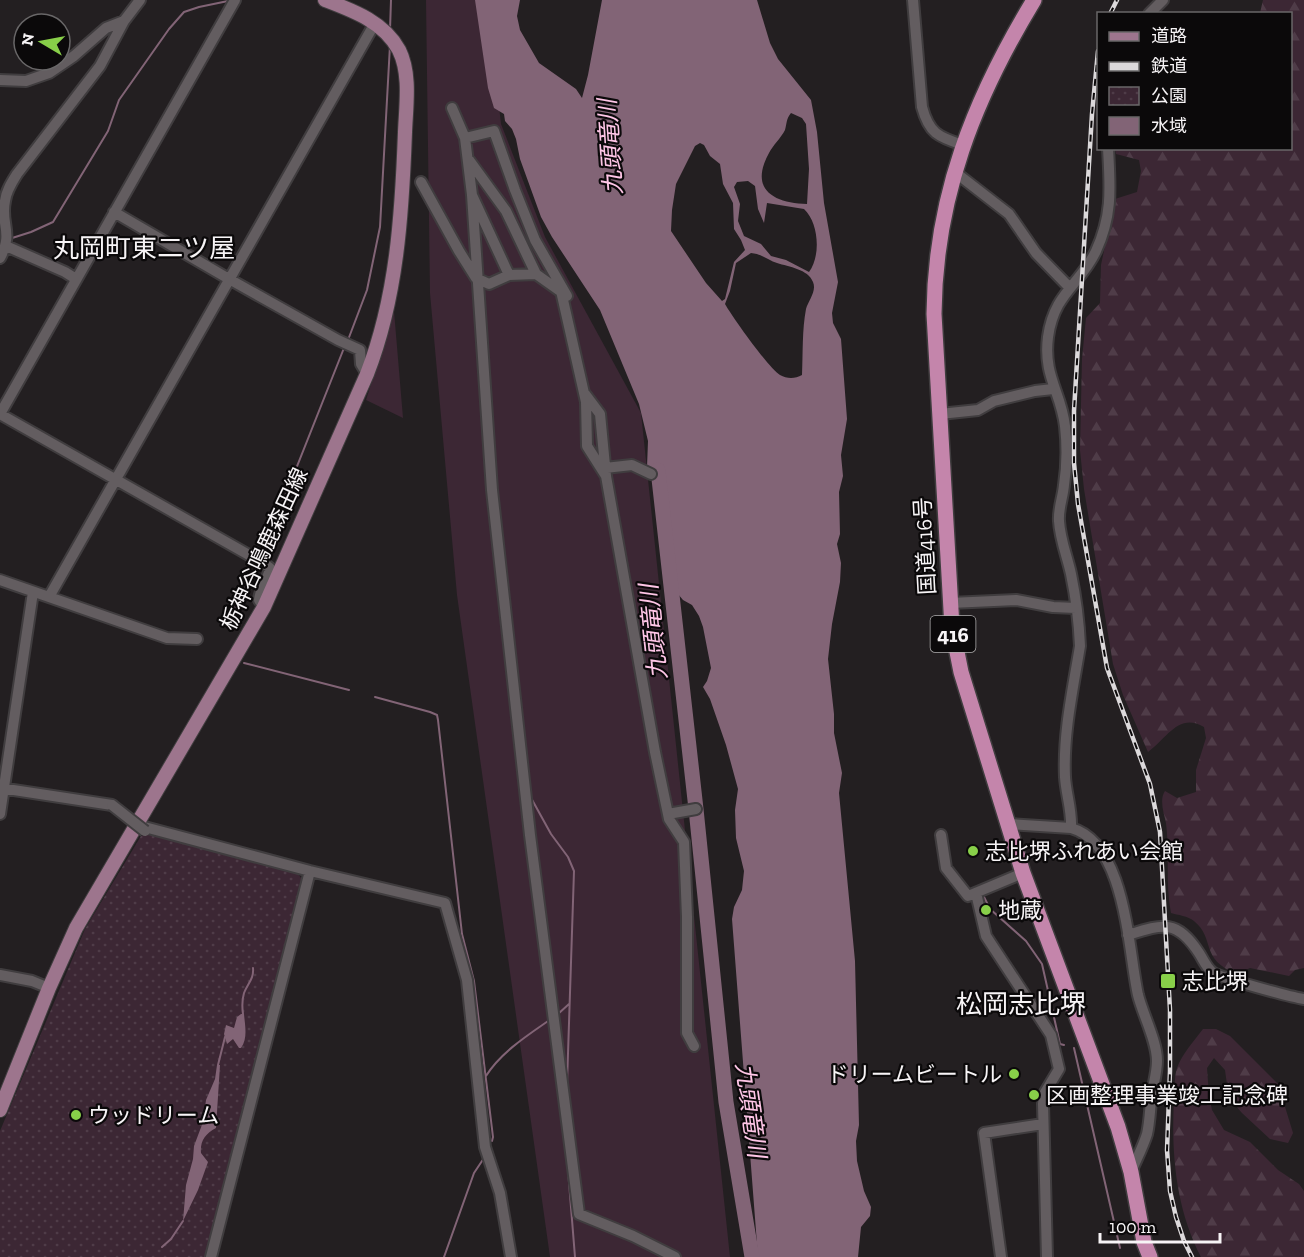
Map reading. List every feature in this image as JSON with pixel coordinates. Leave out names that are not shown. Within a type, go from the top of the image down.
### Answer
[{"type":"highway","name":"国道416号","points":[[1034,0],[995,69],[963,145],[953,174],[940,240],[935,291],[950,603],[961,672],[1023,873],[1104,1087],[1131,1172],[1144,1242],[1150,1257]]},
{"type":"main road","name":"栃神谷鳴鹿森田線","points":[[0,1110],[76,928],[141,828],[264,607],[367,374],[380,335],[386,312],[400,224],[406,93],[404,63],[399,50],[379,26],[364,16],[325,0]]},
{"type":"street","points":[[0,258],[8,236],[4,209],[5,198],[10,186],[100,66],[124,21],[140,0]]},
{"type":"street","points":[[235,0],[0,414],[270,568],[260,591],[259,600],[264,607]]},
{"type":"street","points":[[913,0],[922,107],[926,122],[942,138],[963,145]]},
{"type":"street","points":[[1151,12],[1163,0]]},
{"type":"street","points":[[0,80],[26,81],[49,73],[74,56],[106,28],[124,21]]},
{"type":"street","points":[[49,597],[230,279],[379,26]]},
{"type":"street","points":[[452,108],[465,138],[468,159],[492,490],[530,835],[579,1214],[633,1236],[675,1257]]},
{"type":"street","points":[[465,138],[494,131],[535,240],[567,296],[536,274],[506,211],[468,159]]},
{"type":"street","points":[[1071,828],[1072,813],[1065,776],[1068,724],[1080,646],[1076,608],[1059,523],[1065,477],[1065,428],[1062,410],[1047,366],[1048,336],[1057,305],[1095,252],[1107,221],[1110,207],[1108,150]]},
{"type":"street","points":[[953,174],[960,176],[1009,214],[1036,253],[1070,287]]},
{"type":"street","points":[[421,182],[476,278],[489,284],[509,275],[536,274]]},
{"type":"street","points":[[472,195],[509,275]]},
{"type":"street","points":[[114,212],[338,340],[353,345],[360,350],[361,364],[367,374]]},
{"type":"street","points":[[6,246],[76,279]]},
{"type":"street","points":[[561,291],[585,394],[587,446],[605,472]]},
{"type":"street","points":[[940,414],[978,410],[994,400],[1053,389]]},
{"type":"street","points":[[585,394],[600,414],[605,472],[655,752],[669,819],[684,842],[687,917],[687,1033],[694,1046]]},
{"type":"street","points":[[605,472],[632,465],[651,474]]},
{"type":"street","points":[[0,580],[167,638],[197,639]]},
{"type":"street","points":[[0,814],[2,788],[33,592]]},
{"type":"street","points":[[950,603],[1016,600],[1053,608],[1076,608]]},
{"type":"street","points":[[2,788],[112,805],[141,828],[445,903],[467,980],[485,1147],[500,1193],[511,1257]]},
{"type":"street","points":[[668,814],[696,809]]},
{"type":"street","points":[[1008,824],[1078,830],[1092,839],[1106,858],[1121,896],[1138,992],[1156,1049],[1157,1062],[1147,1133],[1131,1172]]},
{"type":"street","points":[[941,835],[946,868],[968,896],[1023,873]]},
{"type":"street","points":[[211,1257],[310,871]]},
{"type":"street","points":[[976,893],[986,936],[1051,1035],[1059,1069],[1044,1094],[1047,1257]]},
{"type":"street","points":[[1128,935],[1161,927],[1179,929],[1213,973],[1304,999]]},
{"type":"street","points":[[0,975],[18,977],[49,988]]},
{"type":"street","points":[[1001,1257],[984,1133],[1043,1124]]},
{"type":"green space","points":[[426,0],[487,0],[501,124],[545,237],[641,413],[730,1257],[550,1257],[457,595],[430,293]]},
{"type":"green space","points":[[1263,0],[1304,0],[1304,968],[1295,970],[1289,976],[1250,968],[1237,974],[1225,968],[1212,955],[1201,928],[1186,917],[1171,913],[1168,890],[1167,834],[1162,798],[1165,791],[1177,798],[1196,792],[1196,770],[1206,738],[1204,727],[1195,723],[1180,725],[1148,752],[1123,695],[1113,664],[1084,489],[1080,450],[1082,359],[1086,318],[1100,303],[1101,265],[1115,199],[1137,192],[1141,171],[1139,160],[1116,154],[1115,150],[1292,150],[1292,12],[1260,12]]},
{"type":"green space","points":[[394,311],[403,418],[366,400]]},
{"type":"green space","points":[[147,834],[298,874],[304,882],[205,1257],[0,1257],[0,1131],[85,929],[141,836]]},
{"type":"green space","points":[[1203,1029],[1216,1029],[1230,1036],[1278,1084],[1293,1133],[1288,1143],[1270,1139],[1242,1113],[1229,1098],[1225,1070],[1214,1058],[1207,1068],[1212,1110],[1224,1130],[1250,1142],[1278,1170],[1299,1184],[1304,1191],[1304,1257],[1201,1257],[1193,1239],[1177,1181],[1173,1120],[1176,1072],[1188,1048]]},
{"type":"water","points":[[475,0],[520,0],[517,16],[520,30],[539,63],[576,89],[582,98],[602,0],[757,0],[770,43],[778,59],[811,100],[817,132],[824,203],[838,282],[832,313],[833,323],[841,339],[847,419],[841,455],[843,476],[839,492],[840,534],[837,544],[841,563],[840,582],[828,659],[834,733],[842,773],[839,793],[855,961],[859,1125],[856,1141],[857,1161],[864,1191],[871,1207],[870,1216],[861,1227],[858,1257],[758,1257],[732,919],[734,907],[742,890],[744,871],[736,838],[735,810],[738,789],[726,745],[710,699],[703,687],[711,668],[703,627],[692,605],[683,600],[673,588],[667,574],[661,529],[665,520],[665,503],[662,492],[647,467],[648,441],[639,404],[600,310],[541,217],[512,129],[505,121],[504,114],[494,108],[488,88]],"holes":[[[791,113],[802,118],[806,124],[809,169],[807,204],[784,201],[768,192],[763,185],[763,165],[785,130]],[[700,143],[704,145],[710,156],[720,164],[723,184],[733,203],[734,229],[745,250],[734,262],[725,299],[722,301],[706,283],[671,231],[676,184],[695,146]],[[748,181],[755,186],[758,209],[764,223],[767,203],[804,209],[809,215],[817,240],[817,249],[809,272],[786,260],[771,256],[761,244],[744,236],[738,221],[740,204],[734,187],[737,182]],[[751,253],[798,269],[811,278],[814,289],[806,309],[802,375],[788,378],[780,375],[751,342],[725,304],[736,263]]]},
{"type":"water","points":[[244,1014],[245,1036],[239,1048],[233,1039],[227,1044],[224,1034],[226,1025],[234,1028],[237,1017]]},
{"type":"water","points":[[217,1065],[220,1065],[216,1128],[202,1141],[201,1153],[208,1162],[183,1221],[186,1185],[194,1146],[203,1122],[206,1100],[215,1079]]},
{"type":"waterway","points":[[390,30],[391,0]]},
{"type":"waterway","points":[[9,239],[53,222],[108,131],[119,100],[169,29],[184,12],[228,1]]},
{"type":"waterway","points":[[348,340],[367,290],[380,227],[390,45]]},
{"type":"waterway","points":[[261,557],[344,348]]},
{"type":"waterway","name":"九頭竜川","points":[[658,470],[726,1102],[752,1257]]},
{"type":"waterway","points":[[227,624],[257,565]]},
{"type":"waterway","points":[[244,663],[349,690]]},
{"type":"waterway","points":[[375,697],[437,715],[462,934],[474,981],[492,1141]]},
{"type":"waterway","points":[[530,796],[551,834],[568,857],[574,871],[567,1084]]},
{"type":"waterway","points":[[984,897],[990,909],[1026,941],[1042,964],[1060,1044],[1064,1045]]},
{"type":"waterway","points":[[243,1014],[243,996],[252,978],[253,968]]},
{"type":"waterway","points":[[558,1014],[569,1004]]},
{"type":"waterway","points":[[486,1076],[507,1052],[551,1019]]},
{"type":"waterway","points":[[218,1065],[225,1037]]},
{"type":"waterway","points":[[1074,1048],[1120,1248]]},
{"type":"waterway","points":[[444,1257],[474,1173],[484,1158]]},
{"type":"waterway","points":[[568,1170],[575,1257]]},
{"type":"waterway","points":[[162,1247],[171,1239],[183,1221]]},
{"type":"railway","points":[[1111,12],[1117,0]]},
{"type":"railway","points":[[1097,62],[1074,411],[1074,463],[1078,504],[1107,668],[1150,784],[1160,832],[1170,1010],[1167,1150],[1170,1191],[1176,1217],[1192,1257]]},
{"type":"place","name":"志比堺ふれあい会館","points":[[973,851]]},
{"type":"place","name":"地蔵","points":[[986,910]]},
{"type":"place","name":"志比堺","points":[[1168,981]]},
{"type":"place","name":"ドリームビートル","points":[[1014,1074]]},
{"type":"place","name":"区画整理事業竣工記念碑","points":[[1034,1095]]},
{"type":"place","name":"ウッドリーム","points":[[76,1115]]},
{"type":"district","name":"丸岡町東二ツ屋","points":[[144,248]]},
{"type":"district","name":"松岡志比堺","points":[[1021,1004]]}]
